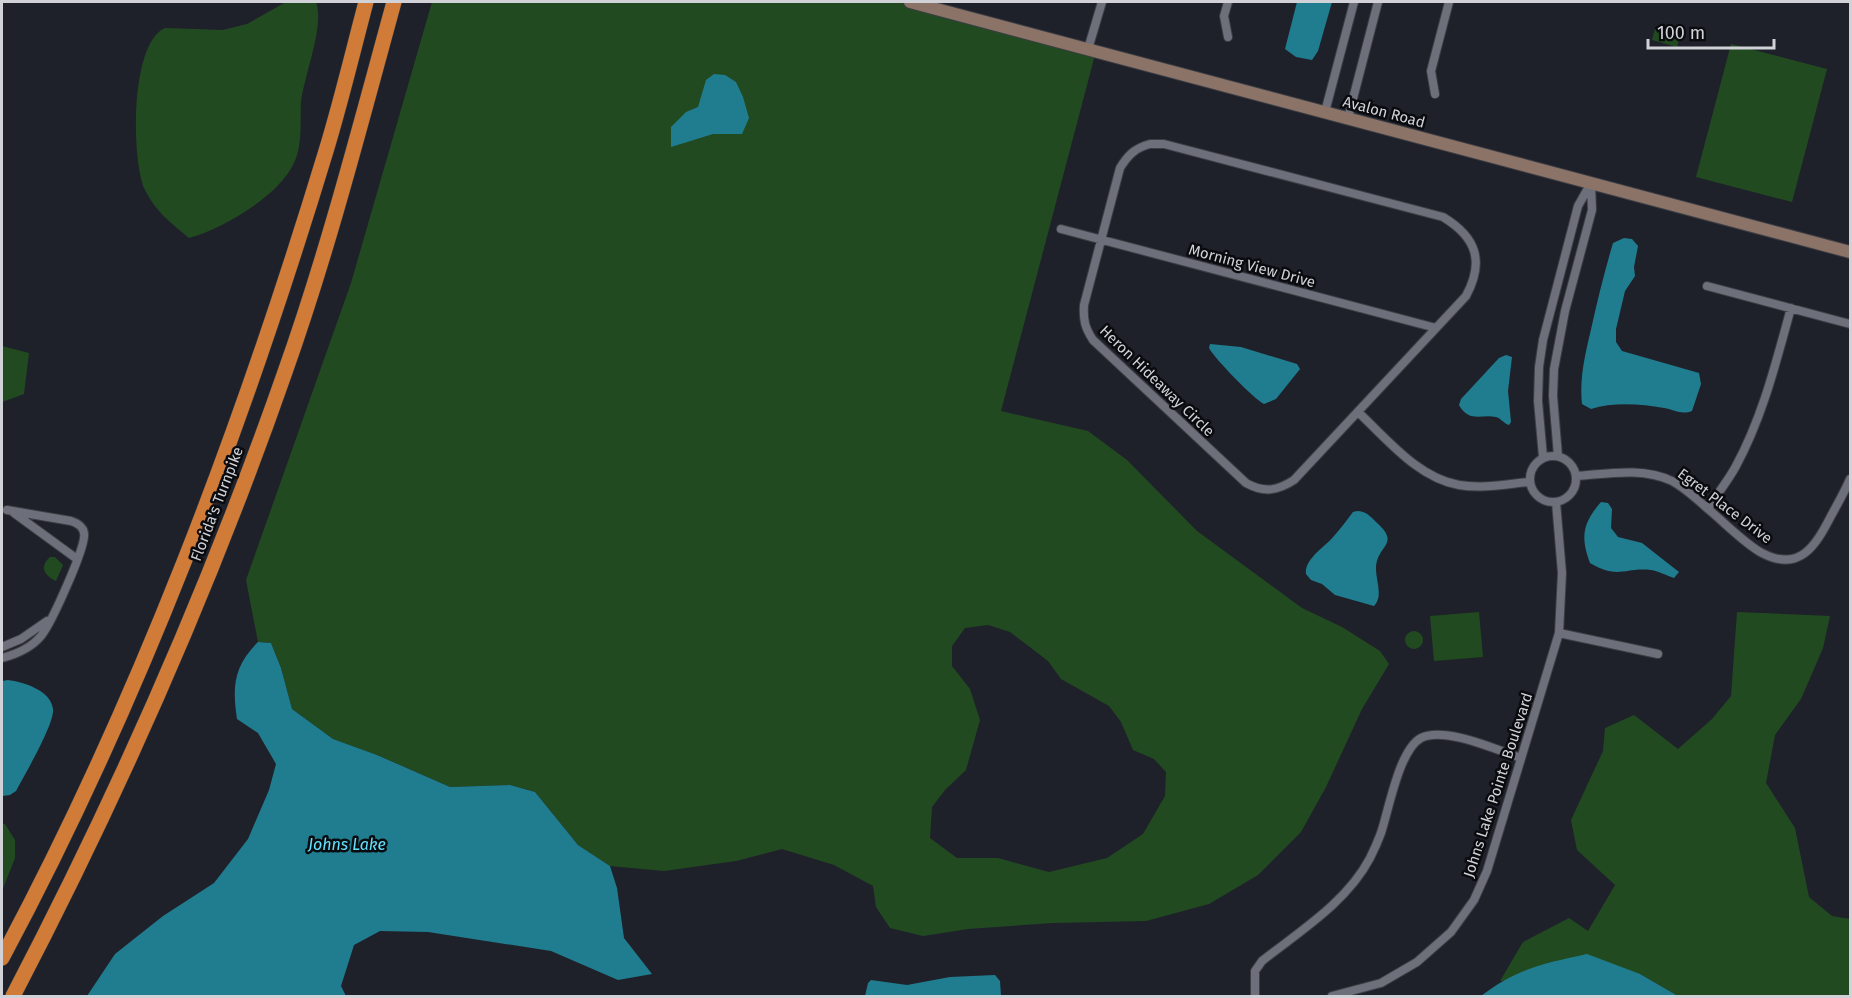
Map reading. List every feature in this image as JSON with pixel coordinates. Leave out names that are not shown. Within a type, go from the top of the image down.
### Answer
[{"type":"highway","name":"Florida's Turnpike","points":[[2,958],[35,894],[125,701],[220,470],[259,362],[298,242],[327,148],[366,2]]},
{"type":"highway","name":"Florida's Turnpike","points":[[13,996],[96,832],[151,715],[244,485],[286,372],[322,261],[394,2]]},
{"type":"main road","name":"Avalon Road","points":[[910,2],[1851,252]]},
{"type":"street","points":[[1088,49],[1102,2]]},
{"type":"street","points":[[1228,2],[1224,16],[1228,37]]},
{"type":"street","points":[[1325,112],[1354,2]]},
{"type":"street","points":[[1348,118],[1378,2]]},
{"type":"street","points":[[1435,94],[1431,71],[1449,2]]},
{"type":"street","name":"Heron Hideaway Circle","points":[[1164,144],[1443,218],[1456,225],[1467,235],[1474,249],[1476,264],[1474,282],[1466,296],[1294,480],[1282,488],[1268,491],[1257,489],[1246,483],[1093,340],[1086,330],[1083,305],[1101,240],[1120,168],[1128,156],[1139,147],[1164,144]]},
{"type":"street","points":[[1543,457],[1538,401],[1539,367],[1550,308],[1578,206],[1591,183]]},
{"type":"street","points":[[1558,456],[1552,396],[1557,343],[1592,210],[1591,183]]},
{"type":"street","name":"Morning View Drive","points":[[1061,229],[1436,328]]},
{"type":"street","points":[[1707,286],[1851,324]]},
{"type":"street","points":[[1550,308],[1564,311]]},
{"type":"street","points":[[1708,508],[1735,468],[1754,430],[1769,390],[1791,308]]},
{"type":"street","points":[[1358,412],[1411,461],[1442,481],[1476,487],[1529,482]]},
{"type":"street","points":[[1558,456],[1568,460],[1573,467],[1576,476],[1572,491],[1566,498],[1556,502],[1546,501],[1538,498],[1533,492],[1529,482],[1530,471],[1543,457],[1558,456]]},
{"type":"street","name":"Egret Place Drive","points":[[1576,476],[1629,472],[1652,475],[1671,481],[1761,552],[1777,559],[1792,559],[1807,553],[1818,541],[1851,479]]},
{"type":"street","name":"Johns Lake Pointe Boulevard","points":[[1332,996],[1382,983],[1417,962],[1451,932],[1474,900],[1487,871],[1559,633],[1562,573],[1556,502]]},
{"type":"street","points":[[4,509],[20,517],[77,559]]},
{"type":"street","points":[[2,658],[15,655],[44,633],[84,540],[84,533],[79,524],[4,509]]},
{"type":"street","points":[[2,647],[32,633],[53,615]]},
{"type":"street","points":[[1559,633],[1658,654]]},
{"type":"street","points":[[1254,996],[1255,972],[1262,961],[1332,906],[1350,886],[1368,860],[1380,836],[1403,761],[1419,739],[1434,734],[1447,734],[1521,758]]},
{"type":"green space","points":[[286,2],[316,2],[318,10],[316,40],[301,98],[300,142],[296,158],[285,177],[262,200],[217,227],[189,238],[164,217],[154,205],[145,190],[140,175],[136,130],[137,103],[145,55],[154,38],[165,28],[223,30],[247,24]]},
{"type":"green space","points":[[432,2],[910,2],[1096,51],[1001,411],[1088,431],[1127,460],[1197,531],[1302,608],[1342,627],[1380,651],[1389,664],[1362,709],[1326,787],[1301,832],[1258,875],[1209,904],[1146,921],[1053,923],[968,929],[923,936],[890,928],[876,907],[873,886],[834,865],[782,849],[736,861],[664,871],[610,866],[578,845],[535,792],[510,785],[450,787],[377,755],[333,739],[292,709],[281,668],[271,643],[258,642],[246,580],[351,283]],"holes":[[[988,625],[1010,632],[1048,661],[1061,679],[1109,706],[1121,722],[1133,750],[1154,759],[1166,772],[1165,796],[1143,834],[1107,858],[1049,872],[998,858],[957,858],[930,838],[932,807],[945,790],[966,770],[980,720],[970,689],[952,666],[952,646],[965,628]]]},
{"type":"green space","points":[[1655,29],[1680,35],[1677,47],[1652,40]]},
{"type":"green space","points":[[1731,44],[1827,69],[1792,202],[1696,177]]},
{"type":"green space","points":[[2,346],[29,353],[24,394],[2,402]]},
{"type":"green space","points":[[50,557],[55,557],[63,565],[56,581],[44,570]]},
{"type":"green space","points":[[1479,612],[1483,657],[1434,661],[1430,616]]},
{"type":"green space","points":[[1737,612],[1830,616],[1823,648],[1801,699],[1775,735],[1766,783],[1795,828],[1809,897],[1832,916],[1850,919],[1850,996],[1678,996],[1640,974],[1500,981],[1523,942],[1569,918],[1588,931],[1615,885],[1577,850],[1571,820],[1603,751],[1605,728],[1634,715],[1678,749],[1712,719],[1731,696]]},
{"type":"green space","points":[[1410,631],[1418,631],[1423,636],[1421,647],[1410,649],[1405,644],[1405,636]]},
{"type":"green space","points":[[2,824],[5,824],[15,840],[15,858],[2,891]]},
{"type":"water","points":[[1297,2],[1332,2],[1318,51],[1312,60],[1296,57],[1285,49]]},
{"type":"water","points":[[714,74],[725,75],[736,82],[743,97],[749,118],[742,134],[713,134],[671,147],[671,127],[686,112],[698,107],[706,80]]},
{"type":"water","points":[[1624,238],[1632,239],[1638,246],[1634,267],[1635,276],[1625,291],[1616,329],[1616,342],[1622,351],[1699,373],[1701,384],[1692,411],[1681,412],[1627,404],[1591,409],[1582,404],[1581,384],[1587,345],[1602,284],[1613,243]]},
{"type":"water","points":[[1210,344],[1241,347],[1297,364],[1300,369],[1276,399],[1264,404],[1218,360],[1209,348]]},
{"type":"water","points":[[1506,355],[1512,357],[1508,391],[1511,422],[1509,425],[1496,417],[1476,417],[1467,414],[1459,405],[1461,399],[1499,358]]},
{"type":"water","points":[[1601,502],[1608,503],[1612,509],[1611,528],[1618,537],[1642,543],[1679,572],[1674,578],[1651,570],[1608,571],[1590,563],[1585,545],[1585,530],[1590,517]]},
{"type":"water","points":[[1357,511],[1370,516],[1383,529],[1388,540],[1380,553],[1376,566],[1379,592],[1374,606],[1335,595],[1322,584],[1311,580],[1306,574],[1306,568],[1312,558],[1353,512]]},
{"type":"water","name":"Johns Lake","points":[[258,642],[271,643],[281,668],[292,709],[333,739],[377,755],[450,787],[510,785],[535,792],[578,845],[610,866],[617,888],[624,938],[652,974],[618,980],[551,951],[428,932],[380,931],[354,945],[341,986],[346,996],[87,996],[115,954],[163,916],[214,883],[248,839],[269,790],[276,764],[258,733],[237,719],[235,686],[239,668]]},
{"type":"water","points":[[8,680],[28,685],[42,692],[51,702],[53,709],[49,726],[16,791],[2,796],[2,681]]},
{"type":"water","points":[[1587,954],[1640,974],[1678,996],[1481,996],[1506,979],[1531,968]]},
{"type":"water","points":[[995,975],[1000,981],[1001,996],[865,996],[871,980],[907,985],[950,977]]}]
